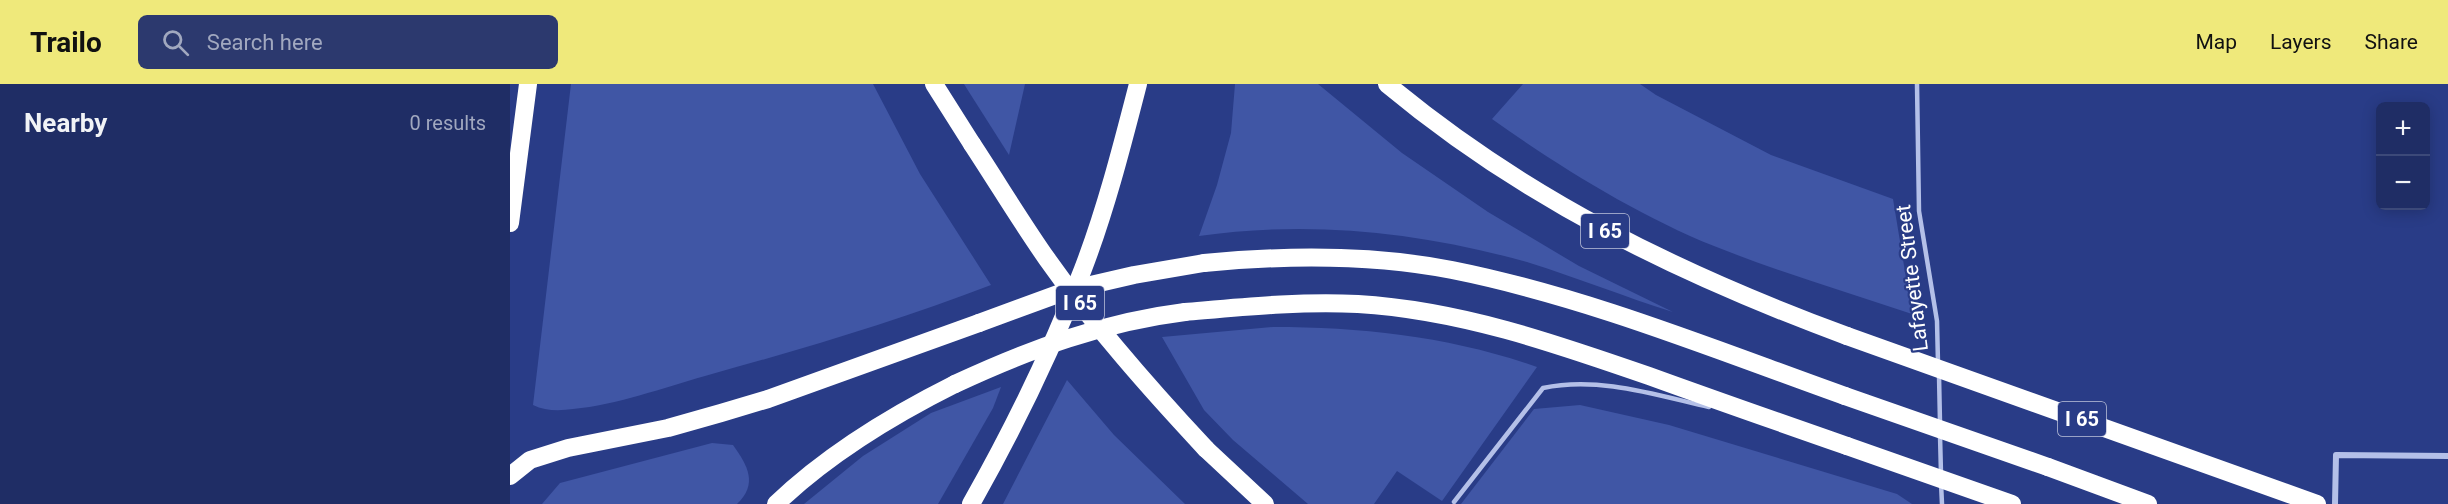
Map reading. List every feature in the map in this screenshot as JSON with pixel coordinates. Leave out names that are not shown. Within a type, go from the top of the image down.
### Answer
[{"type":"highway","points":[[510,222],[528,84]]},
{"type":"highway","name":"I 65","points":[[934,84],[1047,259],[1088,313],[1130,365],[1206,449],[1265,504]]},
{"type":"highway","points":[[971,504],[1039,375],[1084,267],[1123,146],[1138,84]]},
{"type":"highway","name":"I 65","points":[[1387,84],[1470,147],[1545,196],[1613,235],[1683,270],[1763,305],[2317,504]]},
{"type":"highway","points":[[510,476],[531,460],[568,448],[668,428],[721,414],[1069,290],[1134,275],[1204,263],[1334,257],[1451,270],[1575,302],[2148,504]]},
{"type":"highway","points":[[776,504],[834,455],[872,429],[956,384],[1003,362],[1071,336],[1144,317],[1254,305],[1324,303],[1397,308],[1436,314],[1550,342],[2012,504]]},
{"type":"street","points":[[2335,504],[2336,455],[2448,456]]},
{"type":"lane","name":"Lafayette Street","points":[[1917,84],[1919,211],[1937,321],[1942,504]]},
{"type":"lane","points":[[1454,502],[1543,388],[1562,383],[1592,383],[1714,408]]},
{"type":"lane","points":[[1726,410],[1771,419]]},
{"type":"shaded area","points":[[571,84],[873,84],[920,174],[991,285],[850,334],[623,400],[563,410],[533,405]]},
{"type":"shaded area","points":[[964,84],[1025,84],[1009,155],[969,92]]},
{"type":"shaded area","points":[[1235,84],[1318,84],[1402,153],[1488,212],[1579,266],[1673,312],[1530,263],[1448,243],[1324,229],[1241,231],[1199,236],[1217,185],[1231,133]]},
{"type":"shaded area","points":[[1523,84],[1640,84],[1656,95],[1771,155],[1893,199],[1912,314],[1714,246],[1657,220],[1600,189],[1492,119]]},
{"type":"shaded area","points":[[1273,327],[1340,329],[1440,341],[1537,367],[1442,501],[1397,471],[1374,504],[1308,504],[1233,440],[1204,410],[1162,337]]},
{"type":"shaded area","points":[[1067,380],[1114,435],[1185,504],[1003,504]]},
{"type":"shaded area","points":[[1001,387],[993,408],[938,504],[804,504],[863,456],[931,413]]},
{"type":"shaded area","points":[[1580,405],[1669,425],[1897,494],[1912,504],[1461,504],[1534,409]]},
{"type":"shaded area","points":[[712,443],[733,445],[743,460],[749,482],[743,497],[737,504],[542,504],[560,483]]}]
